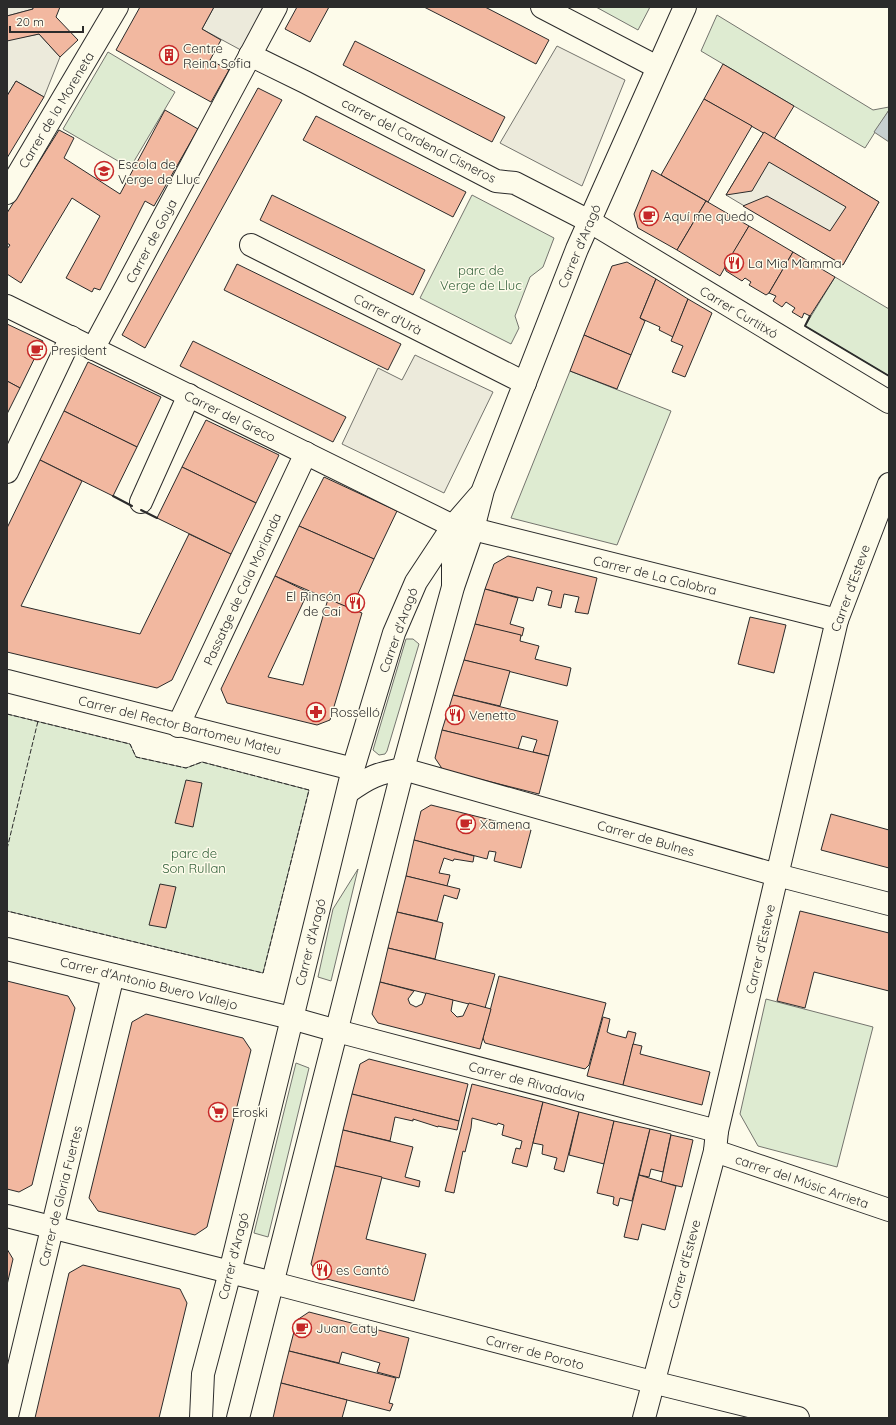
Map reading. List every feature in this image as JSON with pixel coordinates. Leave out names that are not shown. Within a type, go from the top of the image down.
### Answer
[{"type":"street","name":"Carrer de la Moreneta","points":[[7,193],[117,7]]},
{"type":"street","name":"Carrer de Goya","points":[[93,349],[276,7]]},
{"type":"street","points":[[542,7],[657,67]]},
{"type":"street","name":"Carrer d'Aragó","points":[[201,1418],[203,1374],[230,1272],[353,769],[394,633],[416,582],[463,528],[483,490],[589,221],[685,7]]},
{"type":"street","name":"carrer del Cardenal Cisneros","points":[[250,55],[496,181],[515,183],[589,221]]},
{"type":"street","name":"Carrer Curtitxó","points":[[589,221],[889,402]]},
{"type":"street","name":"Carrer d'Urà","points":[[251,245],[525,383]]},
{"type":"street","name":"Carrer del Greco","points":[[7,306],[306,453],[463,528]]},
{"type":"street","points":[[7,472],[71,337]]},
{"type":"street","points":[[141,502],[189,395]]},
{"type":"street","name":"Passatge de Cala Morlanda","points":[[178,726],[306,453]]},
{"type":"street","name":"Carrer d'Esteve","points":[[644,1418],[652,1382],[716,1141],[837,620],[889,484]]},
{"type":"street","points":[[238,1418],[403,769],[453,587],[463,528]]},
{"type":"street","name":"Carrer de La Calobra","points":[[463,528],[837,620]]},
{"type":"street","name":"Carrer del Rector Bartomeu Mateu","points":[[7,681],[178,726],[353,769]]},
{"type":"street","points":[[348,792],[367,778],[384,772],[403,769]]},
{"type":"street","name":"Carrer de Bulnes","points":[[403,769],[777,875],[889,904]]},
{"type":"street","name":"Carrer d'Antonio Buero Vallejo","points":[[7,948],[291,1018],[337,1031]]},
{"type":"street","name":"Carrer de Gloria Fuertes","points":[[7,1416],[113,975]]},
{"type":"street","name":"Carrer de Rivadavia","points":[[337,1031],[716,1141]]},
{"type":"street","name":"carrer del Músic Arrieta","points":[[716,1141],[889,1210]]},
{"type":"street","name":"Carrer de Poroto","points":[[7,1216],[273,1283],[652,1382],[798,1418]]},
{"type":"green space","points":[[596,7],[650,7],[638,30]]},
{"type":"green space","points":[[717,15],[873,110],[889,107],[889,110],[865,148],[701,51]]},
{"type":"green space","points":[[108,52],[175,92],[130,168],[63,129]]},
{"type":"green space","name":"parc de Verge de Lluc","points":[[472,195],[554,238],[543,267],[530,277],[515,316],[519,328],[511,344],[420,298]]},
{"type":"green space","points":[[835,277],[889,309],[889,376],[805,326]]},
{"type":"green space","points":[[570,371],[671,411],[617,545],[511,518]]},
{"type":"green space","points":[[406,639],[413,639],[419,644],[387,751],[385,754],[379,755],[373,750]]},
{"type":"green space","name":"parc de Son Rullan","points":[[7,714],[130,744],[136,757],[186,768],[202,762],[309,790],[263,973],[7,911]]},
{"type":"green space","points":[[358,869],[331,981],[318,977],[333,909]]},
{"type":"green space","points":[[766,999],[873,1027],[837,1167],[758,1146],[740,1114]]},
{"type":"green space","points":[[296,1063],[309,1068],[268,1237],[254,1233]]},
{"type":"shaded area","points":[[7,7],[33,7],[33,9],[7,16]]},
{"type":"shaded area","points":[[214,7],[276,7],[250,55],[202,29]]},
{"type":"shaded area","points":[[39,34],[60,57],[44,97],[16,81],[7,96],[7,40]]},
{"type":"shaded area","points":[[557,46],[625,80],[582,186],[500,143]]},
{"type":"shaded area","points":[[889,110],[889,142],[874,132]]},
{"type":"shaded area","points":[[764,132],[879,202],[843,265],[726,195]]},
{"type":"shaded area","points":[[415,355],[493,392],[444,493],[342,444],[378,368],[402,380]]},
{"type":"building","points":[[33,7],[60,7],[56,17],[78,40],[60,57],[39,34],[7,41],[7,16],[33,9]]},
{"type":"building","name":"Centre Reina Sofia","points":[[140,7],[214,7],[202,29],[221,40],[210,60],[229,70],[211,102],[116,50]]},
{"type":"building","points":[[297,7],[329,7],[310,42],[285,29]]},
{"type":"building","points":[[424,7],[485,7],[549,40],[536,64]]},
{"type":"building","points":[[355,41],[505,117],[492,142],[343,65]]},
{"type":"building","points":[[723,64],[794,106],[774,139],[704,99]]},
{"type":"building","points":[[16,81],[44,97],[7,158],[7,96]]},
{"type":"building","points":[[258,88],[282,100],[145,348],[122,335]]},
{"type":"building","points":[[704,99],[752,126],[708,202],[661,175]]},
{"type":"building","points":[[165,110],[198,129],[154,206],[145,201],[100,290],[94,288],[92,292],[66,278],[100,216],[72,198],[21,283],[7,274],[7,249],[10,245],[7,243],[7,213],[59,130],[74,138],[64,158],[120,194]]},
{"type":"building","points":[[316,116],[466,192],[453,217],[303,140]]},
{"type":"building","points":[[764,132],[879,202],[843,265],[743,206],[767,196],[830,231],[846,207],[769,162],[752,191],[726,195]]},
{"type":"building","points":[[652,170],[706,201],[677,250],[638,228],[634,214]]},
{"type":"building","points":[[272,195],[425,270],[413,295],[260,220]]},
{"type":"building","points":[[706,201],[749,226],[720,276],[677,250]]},
{"type":"building","points":[[749,226],[793,252],[769,293],[766,295],[749,285],[751,282],[745,278],[742,281],[726,271],[725,266]]},
{"type":"building","points":[[793,252],[835,277],[810,316],[804,313],[802,318],[792,312],[795,308],[786,302],[782,307],[773,301],[776,296],[769,293]]},
{"type":"building","points":[[627,262],[656,279],[640,318],[645,321],[631,355],[584,335],[612,266]]},
{"type":"building","points":[[237,264],[401,344],[388,370],[224,290]]},
{"type":"building","points":[[656,279],[688,299],[673,337],[659,330],[660,327],[640,318]]},
{"type":"building","points":[[688,299],[712,313],[685,377],[672,372],[683,346],[671,341]]},
{"type":"building","points":[[7,324],[43,341],[20,388],[7,381]]},
{"type":"building","points":[[584,335],[631,355],[617,389],[570,371]]},
{"type":"building","points":[[193,341],[346,417],[333,442],[180,366]]},
{"type":"building","points":[[88,362],[161,397],[137,447],[64,411]]},
{"type":"building","points":[[7,381],[20,388],[7,414]]},
{"type":"building","points":[[64,411],[137,447],[113,496],[40,460]]},
{"type":"building","points":[[206,420],[279,455],[256,503],[182,467]]},
{"type":"building","points":[[40,460],[82,481],[21,606],[140,634],[189,534],[231,554],[172,680],[157,688],[7,652],[7,528]]},
{"type":"building","points":[[182,467],[256,503],[231,554],[157,518]]},
{"type":"building","points":[[324,477],[397,511],[374,559],[299,526]]},
{"type":"building","points":[[299,526],[374,559],[351,609],[275,576]]},
{"type":"building","points":[[508,556],[597,578],[588,614],[575,612],[579,597],[564,594],[561,608],[548,605],[552,591],[537,587],[533,601],[485,589],[494,564]]},
{"type":"building","points":[[275,576],[308,592],[268,677],[303,685],[328,599],[362,613],[330,720],[317,725],[227,703],[221,689]]},
{"type":"building","points":[[485,589],[518,598],[510,624],[524,628],[522,636],[475,624]]},
{"type":"building","points":[[750,617],[786,625],[774,673],[738,664]]},
{"type":"building","points":[[475,624],[521,635],[520,641],[539,646],[535,659],[571,668],[567,686],[464,660]]},
{"type":"building","points":[[464,660],[510,671],[500,706],[453,695]]},
{"type":"building","points":[[453,695],[558,721],[549,756],[533,752],[537,740],[522,736],[518,749],[442,730]]},
{"type":"building","points":[[442,730],[549,756],[539,794],[443,770],[435,758]]},
{"type":"building","points":[[186,780],[202,783],[193,827],[175,823]]},
{"type":"building","points":[[431,805],[531,830],[521,868],[494,861],[496,852],[489,851],[487,859],[414,840],[421,811]]},
{"type":"building","points":[[831,814],[889,830],[889,868],[821,850]]},
{"type":"building","points":[[414,840],[474,856],[473,862],[454,859],[453,861],[444,858],[439,873],[450,875],[447,886],[406,876]]},
{"type":"building","points":[[406,876],[460,889],[457,899],[444,895],[437,921],[397,912]]},
{"type":"building","points":[[160,884],[176,887],[166,928],[149,925]]},
{"type":"building","points":[[800,911],[889,933],[889,991],[814,972],[805,1008],[777,1001]]},
{"type":"building","points":[[397,912],[443,923],[435,959],[388,948]]},
{"type":"building","points":[[388,948],[495,974],[485,1008],[380,982]]},
{"type":"building","points":[[499,976],[606,1003],[589,1065],[585,1069],[485,1043],[483,1038]]},
{"type":"building","points":[[7,981],[68,996],[75,1008],[32,1185],[19,1192],[7,1189]]},
{"type":"building","points":[[380,982],[414,991],[408,999],[410,1004],[416,1007],[422,1004],[426,993],[453,1000],[451,1011],[457,1017],[463,1016],[469,1003],[491,1009],[480,1049],[378,1023],[372,1014]]},
{"type":"building","points":[[146,1014],[243,1038],[251,1050],[207,1227],[195,1235],[98,1211],[89,1198],[132,1022]]},
{"type":"building","points":[[603,1017],[610,1019],[607,1032],[611,1034],[626,1038],[628,1031],[636,1033],[623,1085],[587,1076]]},
{"type":"building","points":[[633,1044],[642,1046],[640,1054],[710,1072],[702,1105],[623,1085]]},
{"type":"building","points":[[369,1059],[468,1084],[459,1121],[352,1094],[360,1064]]},
{"type":"building","points":[[472,1084],[543,1102],[527,1167],[512,1163],[516,1148],[520,1149],[522,1141],[502,1135],[504,1125],[498,1123],[497,1125],[472,1118],[471,1128],[465,1152],[463,1151],[454,1193],[445,1191]]},
{"type":"building","points":[[352,1094],[459,1121],[457,1130],[438,1127],[413,1119],[413,1121],[395,1117],[390,1141],[343,1130]]},
{"type":"building","points":[[543,1102],[579,1112],[564,1172],[554,1169],[557,1158],[542,1154],[543,1145],[533,1143]]},
{"type":"building","points":[[579,1112],[614,1121],[604,1164],[569,1155]]},
{"type":"building","points":[[614,1121],[650,1129],[632,1201],[620,1198],[618,1206],[613,1204],[614,1197],[597,1193]]},
{"type":"building","points":[[650,1129],[671,1134],[663,1172],[651,1169],[649,1177],[639,1175]]},
{"type":"building","points":[[343,1130],[413,1147],[405,1177],[420,1181],[419,1187],[335,1166]]},
{"type":"building","points":[[671,1135],[693,1140],[682,1187],[661,1182]]},
{"type":"building","points":[[335,1166],[382,1177],[366,1239],[426,1254],[414,1301],[319,1277],[311,1264]]},
{"type":"building","points":[[639,1175],[676,1186],[665,1230],[642,1224],[638,1240],[624,1237]]},
{"type":"building","points":[[7,1249],[13,1259],[7,1285]]},
{"type":"building","points":[[83,1265],[180,1289],[187,1303],[159,1418],[35,1418],[69,1273]]},
{"type":"building","points":[[309,1312],[409,1338],[399,1378],[377,1372],[380,1363],[342,1352],[339,1363],[289,1351],[297,1320]]},
{"type":"building","points":[[289,1351],[396,1378],[389,1403],[393,1404],[390,1411],[281,1383]]},
{"type":"building","points":[[281,1383],[347,1400],[342,1418],[273,1418]]},
{"type":"fence","points":[[7,714],[130,744],[136,757],[186,768],[202,762],[309,790],[263,973],[7,911]]},
{"type":"fence","points":[[7,849],[38,721]]},
{"type":"wall","points":[[810,316],[805,326],[889,376]]},
{"type":"wall","points":[[113,496],[132,506]]},
{"type":"wall","points":[[141,510],[157,518]]},
{"type":"place","name":"Centre Reina Sofia","points":[[169,55]]},
{"type":"place","name":"Escola de Verge de Lluc","points":[[104,171]]},
{"type":"place","name":"Aquí me quedo","points":[[649,216]]},
{"type":"place","name":"La Mia Mamma","points":[[734,263]]},
{"type":"place","name":"President","points":[[37,350]]},
{"type":"place","name":"El Rincón de Cai","points":[[355,603]]},
{"type":"place","name":"Rosselló","points":[[316,712]]},
{"type":"place","name":"Venetto","points":[[455,715]]},
{"type":"place","name":"Xamena","points":[[466,824]]},
{"type":"place","name":"Eroski","points":[[218,1112]]},
{"type":"place","name":"es Cantó","points":[[322,1270]]},
{"type":"place","name":"Juan Caty","points":[[302,1328]]}]
